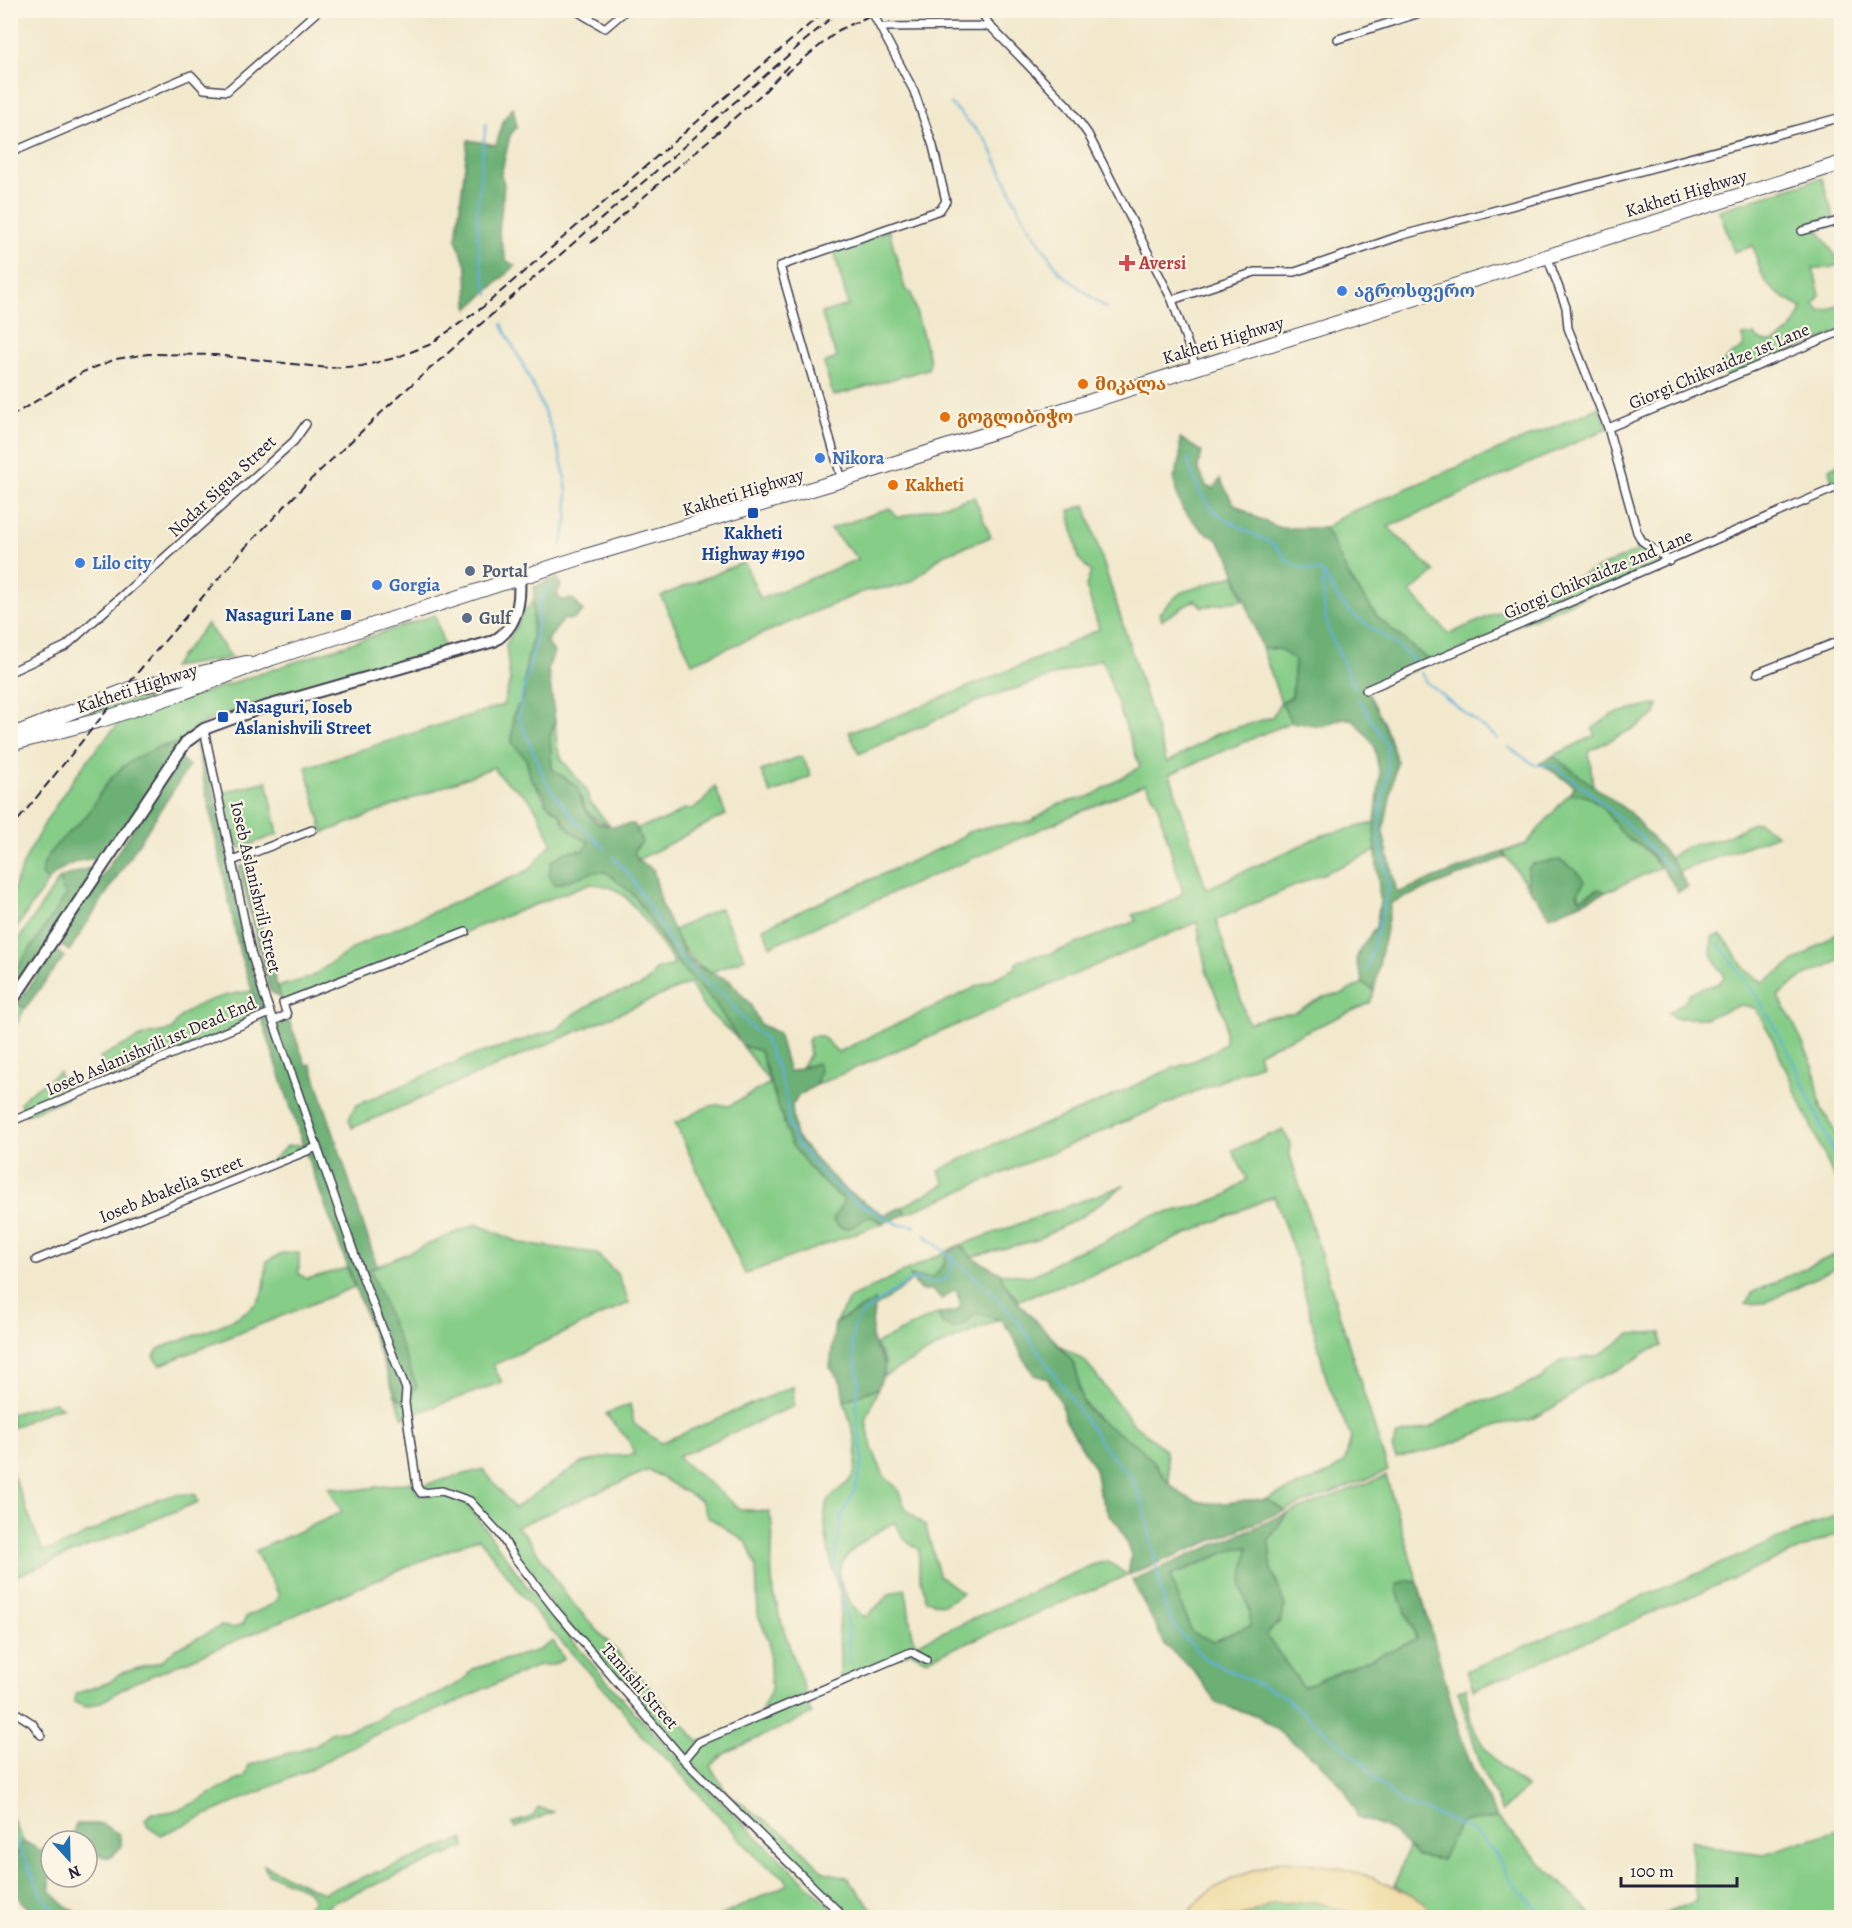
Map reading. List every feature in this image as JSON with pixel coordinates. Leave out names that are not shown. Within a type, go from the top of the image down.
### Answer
[{"type":"highway","name":"Kakheti Highway","points":[[10,744],[105,719],[272,658],[519,578],[842,480],[1842,163]]},
{"type":"highway","name":"Kakheti Highway","points":[[10,736],[130,689],[213,668],[272,658]]},
{"type":"street","points":[[10,153],[191,75],[204,89],[227,90],[319,10]]},
{"type":"street","points":[[575,10],[605,28],[626,10]]},
{"type":"street","points":[[842,480],[780,267],[945,207],[946,201],[933,146],[914,91],[871,10]]},
{"type":"street","points":[[980,10],[990,26],[1056,93],[1088,134],[1172,300],[1196,367]]},
{"type":"street","points":[[1338,39],[1429,10]]},
{"type":"street","points":[[881,27],[990,26]]},
{"type":"street","points":[[1172,300],[1255,272],[1295,272],[1403,235],[1842,117]]},
{"type":"street","points":[[1802,231],[1842,220]]},
{"type":"street","points":[[1548,256],[1566,307],[1568,327],[1608,428],[1636,532],[1642,541],[1670,561]]},
{"type":"street","name":"Giorgi Chikvaidze 1st Lane","points":[[1608,428],[1842,331]]},
{"type":"street","name":"Nodar Sigua Street","points":[[10,672],[66,646],[294,441],[306,424]]},
{"type":"street","name":"Giorgi Chikvaidze 2nd Lane","points":[[1366,690],[1842,485]]},
{"type":"street","points":[[10,1004],[186,742],[204,729],[261,708],[494,640],[505,634],[513,624],[521,597],[519,578]]},
{"type":"street","points":[[1758,673],[1842,640]]},
{"type":"street","name":"Ioseb Aslanishvili Street","points":[[204,729],[251,952],[361,1273],[406,1389],[405,1403],[417,1487]]},
{"type":"street","points":[[232,861],[312,831]]},
{"type":"street","points":[[266,999],[282,1003],[466,932]]},
{"type":"street","points":[[273,1021],[287,1016],[282,1003]]},
{"type":"street","name":"Ioseb Aslanishvili 1st Dead End","points":[[10,1122],[270,1012]]},
{"type":"street","name":"Ioseb Abakelia Street","points":[[36,1260],[317,1147]]},
{"type":"street","name":"Tamishi Street","points":[[417,1487],[421,1493],[442,1491],[470,1501],[500,1534],[515,1558],[557,1612],[684,1760],[845,1917]]},
{"type":"street","points":[[684,1760],[699,1742],[838,1681],[911,1652],[926,1660]]},
{"type":"street","points":[[10,1709],[32,1723],[41,1735]]},
{"type":"green space","points":[[513,107],[517,127],[510,135],[501,175],[504,184],[499,233],[506,260],[515,266],[468,309],[467,268],[456,239],[468,140],[496,145],[504,119]]},
{"type":"green space","points":[[1822,178],[1835,222],[1817,227],[1840,264],[1829,268],[1813,268],[1820,295],[1814,304],[1820,311],[1829,310],[1841,303],[1841,331],[1727,379],[1721,363],[1744,346],[1742,336],[1754,335],[1769,342],[1777,340],[1790,330],[1802,308],[1781,296],[1768,284],[1763,277],[1753,246],[1734,252],[1719,210]]},
{"type":"green space","points":[[889,230],[905,289],[911,293],[930,362],[928,369],[833,396],[824,363],[837,358],[821,313],[848,305],[834,251]]},
{"type":"green space","points":[[1600,407],[1608,428],[1388,527],[1435,572],[1410,592],[1449,634],[1635,552],[1642,541],[1670,561],[1431,662],[1378,618],[1350,578],[1325,528],[1344,515]]},
{"type":"green space","points":[[1180,438],[1202,452],[1198,467],[1206,486],[1213,489],[1220,479],[1233,503],[1255,517],[1280,528],[1325,528],[1350,578],[1378,618],[1431,662],[1367,690],[1384,724],[1397,761],[1383,833],[1397,893],[1503,852],[1506,857],[1391,903],[1374,991],[1363,983],[1356,960],[1360,949],[1376,927],[1380,901],[1374,831],[1380,776],[1374,745],[1354,720],[1343,718],[1322,726],[1291,722],[1281,702],[1292,697],[1295,660],[1279,649],[1262,648],[1229,556],[1218,540],[1203,531],[1183,510],[1177,496],[1174,479],[1180,460]]},
{"type":"green space","points":[[1841,463],[1841,485],[1834,488],[1829,469]]},
{"type":"green space","points":[[974,497],[991,537],[943,555],[914,580],[900,586],[865,591],[692,663],[661,596],[744,562],[761,599],[858,559],[830,529],[890,508],[897,518]]},
{"type":"green space","points":[[1085,505],[1167,763],[1216,734],[1272,717],[1281,702],[1291,722],[1170,774],[1206,889],[1323,835],[1375,823],[1376,851],[1216,920],[1248,1023],[1271,1016],[1294,1013],[1324,997],[1342,994],[1363,983],[1374,991],[1370,1003],[1258,1053],[1261,1064],[906,1214],[902,1207],[945,1184],[939,1171],[955,1162],[1107,1099],[1159,1074],[1202,1057],[1225,1043],[1225,1018],[1206,970],[1197,922],[816,1085],[820,1069],[817,1064],[801,1067],[810,1055],[808,1041],[811,1036],[822,1036],[838,1052],[1014,969],[1017,962],[1033,956],[1050,954],[1136,921],[1132,915],[1159,907],[1177,897],[1183,892],[1156,800],[1145,784],[770,946],[763,928],[954,842],[968,832],[986,827],[1030,822],[1056,805],[1091,796],[1140,767],[1102,659],[973,703],[859,754],[849,732],[900,715],[1046,655],[1099,629],[1086,586],[1091,572],[1079,559],[1069,511]]},
{"type":"green space","points":[[1235,575],[1243,600],[1202,607],[1195,600],[1162,620],[1159,613],[1180,593]]},
{"type":"green space","points":[[557,577],[561,584],[557,595],[562,600],[573,599],[583,611],[574,619],[563,620],[546,642],[554,652],[548,668],[555,720],[550,737],[552,769],[578,787],[581,800],[591,817],[603,824],[613,826],[634,824],[642,842],[634,850],[637,860],[653,869],[663,909],[687,958],[696,966],[729,980],[750,1004],[760,1024],[778,1033],[789,1072],[817,1063],[820,1069],[816,1085],[798,1096],[792,1105],[795,1135],[844,1189],[884,1215],[902,1207],[906,1214],[884,1223],[869,1216],[851,1227],[837,1225],[833,1220],[844,1200],[815,1175],[791,1144],[760,1051],[742,1045],[716,1005],[680,966],[633,894],[606,872],[594,872],[555,885],[549,876],[551,862],[566,852],[584,850],[589,842],[572,832],[559,813],[545,802],[545,795],[531,779],[526,759],[512,743],[513,715],[523,698],[526,665],[532,640],[534,587]]},
{"type":"green space","points":[[533,602],[532,640],[526,665],[523,698],[513,715],[516,746],[526,759],[531,779],[552,809],[559,812],[564,825],[589,842],[584,850],[566,852],[555,885],[596,871],[608,873],[619,880],[638,902],[680,966],[715,1003],[737,1038],[704,1008],[690,983],[352,1128],[349,1119],[355,1106],[465,1058],[558,1029],[571,1016],[603,997],[639,987],[651,978],[656,969],[675,965],[648,924],[623,895],[609,887],[588,884],[283,1003],[277,987],[309,978],[360,944],[529,870],[552,843],[531,801],[504,780],[494,767],[323,833],[306,767],[503,705],[510,681],[506,645],[524,611]]},
{"type":"green space","points":[[435,615],[445,649],[237,710],[203,723],[181,743],[158,746],[100,793],[95,806],[41,873],[48,881],[11,936],[11,899],[18,876],[29,853],[73,780],[122,720]]},
{"type":"green space","points":[[207,624],[232,658],[172,667]]},
{"type":"green space","points":[[1262,648],[1279,649],[1295,660],[1292,697],[1281,702]]},
{"type":"green space","points":[[168,692],[144,702],[70,721],[109,705]]},
{"type":"green space","points":[[1658,704],[1656,714],[1638,726],[1589,751],[1593,786],[1553,756],[1595,735],[1592,729],[1613,714]]},
{"type":"green space","points":[[555,720],[557,746],[562,760],[585,788],[590,802],[610,826],[588,811],[578,787],[552,769],[550,737]]},
{"type":"green space","points":[[203,738],[247,954],[266,1011],[260,1014],[240,954],[195,739]]},
{"type":"green space","points":[[181,743],[104,860],[88,859],[73,863],[60,870],[48,881],[41,873],[53,848],[86,816],[116,773],[135,758],[169,745]]},
{"type":"green space","points":[[802,756],[811,776],[771,794],[761,771]]},
{"type":"green space","points":[[1553,756],[1629,812],[1670,858],[1688,887],[1678,892],[1650,854],[1641,845],[1628,839],[1597,803],[1581,795],[1569,794],[1575,786],[1540,763]]},
{"type":"green space","points":[[180,758],[189,766],[69,951],[58,942]]},
{"type":"green space","points":[[267,781],[278,834],[238,849],[224,792]]},
{"type":"green space","points":[[715,786],[726,815],[637,860],[634,850],[642,842],[637,828],[668,819],[684,809],[692,809],[702,803]]},
{"type":"green space","points":[[1569,794],[1584,794],[1599,804],[1630,841],[1641,845],[1661,867],[1606,892],[1598,889],[1580,899],[1574,869],[1556,861],[1547,862],[1528,869],[1528,887],[1503,852],[1526,844]]},
{"type":"green space","points":[[1759,822],[1777,835],[1678,872],[1670,858],[1685,847],[1723,838],[1749,824]]},
{"type":"green space","points":[[1560,860],[1574,869],[1585,881],[1577,894],[1580,899],[1598,889],[1606,892],[1550,916],[1528,887],[1528,869],[1532,864]]},
{"type":"green space","points":[[245,865],[281,998],[270,991],[239,867]]},
{"type":"green space","points":[[89,868],[96,871],[12,997],[10,979],[67,894],[62,889],[60,878]]},
{"type":"green space","points":[[60,878],[62,889],[68,894],[11,979],[11,951]]},
{"type":"green space","points":[[720,908],[745,958],[712,972],[697,964],[688,955],[672,931]]},
{"type":"green space","points":[[1841,930],[1841,960],[1802,977],[1778,996],[1814,1068],[1821,1107],[1841,1143],[1841,1193],[1769,1032],[1755,1008],[1741,1005],[1706,1018],[1675,1018],[1668,1013],[1686,1001],[1689,993],[1719,983],[1725,977],[1711,955],[1712,937],[1720,935],[1742,965],[1764,982]]},
{"type":"green space","points":[[54,949],[64,957],[25,1008],[18,1004]]},
{"type":"green space","points":[[10,990],[13,1001],[25,1008],[11,1034]]},
{"type":"green space","points":[[252,991],[261,1017],[106,1082],[100,1057],[145,1035],[172,1030],[185,1013],[206,1002]]},
{"type":"green space","points":[[270,1013],[274,1021],[287,1015],[306,1065],[311,1064],[377,1266],[370,1269],[417,1386],[405,1403],[395,1395],[305,1151],[261,1017]]},
{"type":"green space","points":[[742,1045],[760,1051],[782,1118],[815,1175],[844,1200],[833,1220],[837,1225],[846,1228],[869,1216],[884,1223],[745,1274],[675,1123],[706,1107],[729,1106],[770,1083]]},
{"type":"green space","points":[[59,1072],[67,1098],[26,1115],[20,1103],[29,1093]]},
{"type":"green space","points":[[1282,1130],[1291,1143],[1289,1152],[1388,1471],[1284,1511],[1266,1499],[1330,1473],[1345,1461],[1351,1437],[1327,1381],[1296,1258],[1274,1196],[1104,1270],[1018,1300],[1004,1283],[1000,1273],[1030,1276],[1070,1254],[1104,1242],[1146,1217],[1198,1206],[1227,1195],[1247,1179],[1232,1150]]},
{"type":"green space","points":[[303,1145],[305,1151],[264,1168],[287,1146]]},
{"type":"green space","points":[[1125,1185],[1084,1215],[1037,1240],[944,1264],[933,1278],[911,1276],[913,1280],[874,1308],[874,1302],[835,1323],[850,1298],[953,1248]]},
{"type":"green space","points":[[476,1224],[521,1243],[596,1253],[618,1275],[629,1303],[493,1365],[502,1382],[403,1418],[395,1395],[405,1403],[370,1269]]},
{"type":"green space","points":[[960,1245],[973,1258],[1000,1273],[1015,1298],[1066,1353],[1076,1369],[1080,1396],[1087,1408],[1100,1421],[1146,1453],[1177,1491],[1186,1497],[1206,1503],[1267,1500],[1284,1511],[1128,1575],[1131,1555],[1119,1525],[1109,1516],[1099,1491],[1095,1469],[1064,1418],[1062,1405],[1048,1379],[1034,1375],[1013,1335],[1001,1320],[976,1313],[962,1326],[953,1329],[942,1324],[938,1313],[955,1312],[961,1306],[956,1289],[941,1299],[932,1290],[920,1290],[910,1276],[933,1278],[944,1264],[946,1255]]},
{"type":"green space","points":[[1841,1252],[1841,1265],[1764,1303],[1745,1304],[1753,1292]]},
{"type":"green space","points":[[283,1253],[299,1253],[299,1274],[307,1279],[347,1268],[354,1287],[160,1365],[154,1357],[158,1349],[215,1328],[255,1304],[263,1291],[267,1261]]},
{"type":"green space","points":[[875,1301],[872,1335],[873,1343],[883,1362],[882,1376],[878,1388],[844,1401],[841,1382],[830,1367],[835,1323]]},
{"type":"green space","points":[[938,1313],[942,1324],[962,1326],[976,1313],[1001,1319],[937,1347],[884,1376],[885,1362],[875,1344]]},
{"type":"green space","points":[[1661,1332],[1662,1346],[1648,1351],[1624,1367],[1583,1384],[1563,1402],[1530,1420],[1501,1424],[1440,1448],[1396,1458],[1392,1448],[1397,1435],[1429,1428],[1473,1402],[1492,1400],[1541,1379],[1560,1361],[1598,1356],[1630,1334]]},
{"type":"green space","points":[[1054,1342],[1085,1361],[1132,1422],[1166,1451],[1170,1487],[1157,1466],[1139,1447],[1100,1421],[1082,1400],[1077,1373]]},
{"type":"green space","points":[[793,1386],[794,1406],[677,1457],[740,1509],[769,1512],[772,1530],[772,1578],[776,1600],[806,1695],[760,1714],[771,1690],[769,1641],[758,1615],[756,1567],[747,1543],[707,1516],[701,1501],[649,1470],[516,1527],[525,1534],[568,1598],[699,1742],[805,1700],[812,1714],[727,1752],[710,1766],[728,1794],[794,1841],[824,1872],[847,1877],[878,1917],[851,1917],[686,1758],[557,1612],[500,1534],[460,1495],[421,1493],[417,1487],[483,1469],[514,1508],[581,1463],[610,1456],[634,1455],[626,1438],[606,1414],[630,1404],[634,1424],[661,1443]]},
{"type":"green space","points":[[878,1388],[866,1421],[872,1448],[884,1476],[897,1488],[906,1509],[926,1527],[939,1575],[962,1593],[944,1605],[926,1600],[919,1572],[919,1549],[904,1539],[895,1522],[860,1544],[840,1567],[839,1577],[845,1593],[862,1615],[866,1617],[890,1594],[905,1588],[916,1644],[1092,1565],[1107,1561],[1128,1575],[926,1660],[911,1652],[839,1681],[841,1598],[828,1547],[825,1527],[826,1509],[832,1495],[849,1481],[856,1463],[853,1431],[844,1401]]},
{"type":"green space","points":[[54,1402],[62,1408],[43,1413],[11,1428],[11,1414]]},
{"type":"green space","points":[[11,1470],[43,1551],[60,1546],[161,1498],[180,1494],[196,1495],[198,1502],[11,1578]]},
{"type":"green space","points":[[1386,1476],[1418,1583],[1410,1580],[1397,1584],[1399,1597],[1416,1640],[1303,1687],[1266,1635],[1280,1621],[1278,1585],[1271,1568],[1269,1540],[1286,1514]]},
{"type":"green space","points":[[413,1482],[418,1495],[442,1495],[467,1503],[530,1591],[623,1700],[705,1787],[841,1917],[718,1917],[788,1884],[784,1877],[759,1860],[672,1764],[642,1736],[616,1702],[540,1618],[479,1538],[138,1681],[99,1703],[85,1707],[74,1702],[77,1693],[110,1682],[119,1674],[162,1661],[174,1650],[221,1626],[233,1628],[242,1624],[247,1616],[273,1604],[279,1595],[255,1551],[342,1512],[328,1487],[355,1490]]},
{"type":"green space","points":[[1841,1513],[1841,1532],[1474,1690],[1466,1671]]},
{"type":"green space","points":[[1286,1514],[1269,1540],[1271,1568],[1285,1605],[1280,1621],[1266,1635],[1303,1687],[1416,1640],[1412,1625],[1399,1598],[1397,1584],[1410,1580],[1418,1583],[1460,1734],[1473,1770],[1497,1818],[1460,1823],[1442,1860],[1417,1856],[1392,1831],[1358,1817],[1344,1788],[1318,1761],[1258,1716],[1218,1704],[1192,1669],[1166,1646],[1132,1580]],"holes":[[[1248,1547],[1241,1588],[1249,1607],[1251,1625],[1214,1641],[1192,1633],[1170,1576],[1234,1549]]]},
{"type":"green space","points":[[1249,1547],[1241,1588],[1249,1607],[1251,1625],[1213,1641],[1192,1633],[1170,1576],[1234,1549]]},
{"type":"green space","points":[[553,1641],[564,1659],[553,1665],[540,1665],[460,1701],[372,1736],[311,1769],[161,1835],[148,1826],[145,1820],[152,1813],[177,1810],[245,1777],[249,1765],[319,1744],[330,1733],[352,1729],[379,1718],[389,1710],[437,1695],[464,1680],[472,1669],[539,1650]]},
{"type":"green space","points":[[1467,1688],[1471,1719],[1483,1745],[1502,1768],[1527,1787],[1502,1812],[1481,1766],[1458,1690]]},
{"type":"green space","points":[[539,1808],[553,1812],[515,1828],[513,1823],[532,1817]]},
{"type":"green space","points":[[10,1813],[23,1841],[13,1864],[10,1858]]},
{"type":"green space","points":[[1497,1818],[1594,1917],[1426,1917],[1426,1904],[1395,1886],[1408,1848],[1417,1856],[1442,1860],[1460,1823]]},
{"type":"green space","points":[[76,1824],[102,1824],[119,1834],[122,1846],[110,1858],[99,1856],[99,1829],[74,1829]]},
{"type":"green space","points":[[1841,1829],[1841,1917],[1657,1917],[1696,1901],[1691,1841],[1725,1849],[1764,1854]]},
{"type":"green space","points":[[463,1839],[465,1847],[334,1902],[314,1917],[285,1917],[301,1913],[314,1900],[308,1890],[268,1874],[264,1865],[322,1893]]},
{"type":"green space","points":[[23,1841],[39,1849],[39,1889],[50,1889],[64,1905],[84,1917],[35,1917],[10,1886],[10,1873]]},
{"type":"green space","points":[[1315,1902],[1364,1917],[1240,1918],[1274,1903]]},
{"type":"sand","points":[[1280,1861],[1339,1868],[1372,1878],[1426,1904],[1426,1917],[1364,1917],[1315,1902],[1274,1903],[1240,1917],[1186,1917],[1203,1896],[1215,1888]]},
{"type":"waterway","points":[[951,104],[987,141],[1023,217],[1060,273],[1106,308]]},
{"type":"waterway","points":[[486,124],[479,189],[478,232],[483,274],[489,295]]},
{"type":"waterway","points":[[502,324],[544,410],[560,456],[568,502],[561,545]]},
{"type":"waterway","points":[[1188,459],[1200,493],[1218,514],[1272,544],[1292,563],[1323,572],[1331,588],[1349,611],[1400,648],[1416,663]]},
{"type":"waterway","points":[[1323,575],[1324,609],[1329,633],[1355,688]]},
{"type":"waterway","points":[[550,585],[540,602],[534,648],[520,703],[519,718],[548,786],[579,824],[606,849]]},
{"type":"waterway","points":[[1421,673],[1426,682],[1498,739]]},
{"type":"waterway","points":[[1359,699],[1387,745],[1388,773],[1381,807],[1379,839],[1389,886],[1367,969]]},
{"type":"waterway","points":[[1508,747],[1535,765],[1554,766],[1587,790],[1638,834],[1670,869]]},
{"type":"waterway","points":[[613,857],[631,877],[677,953],[706,983],[723,994],[747,1024],[763,1037],[778,1070],[786,1097],[789,1125],[796,1142],[819,1170],[853,1200],[900,1225],[915,1227]]},
{"type":"waterway","points":[[1718,943],[1758,998],[1790,1055],[1842,1171]]},
{"type":"waterway","points":[[925,1235],[995,1295],[1019,1323],[1106,1450],[1132,1478],[1145,1511],[1165,1607],[1176,1629],[1205,1659],[1283,1696],[1364,1764],[1377,1781],[1401,1803],[1443,1817],[1477,1834],[1496,1855],[1513,1884],[1535,1906],[1539,1918]]},
{"type":"waterway","points":[[850,1664],[847,1615],[835,1564],[841,1517],[854,1492],[863,1461],[856,1411],[859,1381],[852,1343],[854,1326],[863,1313],[905,1283],[916,1279],[929,1283],[945,1280],[952,1270],[951,1256]]},
{"type":"waterway","points":[[10,1829],[44,1899],[64,1918]]},
{"type":"railway","points":[[10,417],[83,372],[116,359],[148,354],[216,355],[328,368],[362,366],[395,358],[429,345],[483,307],[826,10]]},
{"type":"railway","points":[[10,830],[143,666],[244,549],[306,484],[401,394],[840,10]]},
{"type":"railway","points":[[785,74],[839,30],[882,10]]},
{"type":"railway","points":[[591,243],[765,91],[789,65]]},
{"type":"place","name":"Aversi","points":[[1127,263]]},
{"type":"place","name":"აგროსფერო","points":[[1342,291]]},
{"type":"place","name":"მიკალა","points":[[1083,384]]},
{"type":"place","name":"გოგლიბიჭო","points":[[945,417]]},
{"type":"place","name":"Nikora","points":[[820,458]]},
{"type":"place","name":"Kakheti","points":[[893,485]]},
{"type":"place","name":"Kakheti Highway #190","points":[[753,513]]},
{"type":"place","name":"Lilo city","points":[[80,563]]},
{"type":"place","name":"Portal","points":[[470,571]]},
{"type":"place","name":"Gorgia","points":[[377,585]]},
{"type":"place","name":"Nasaguri Lane","points":[[346,615]]},
{"type":"place","name":"Gulf","points":[[467,618]]},
{"type":"place","name":"Nasaguri, Ioseb Aslanishvili Street","points":[[223,717]]}]
